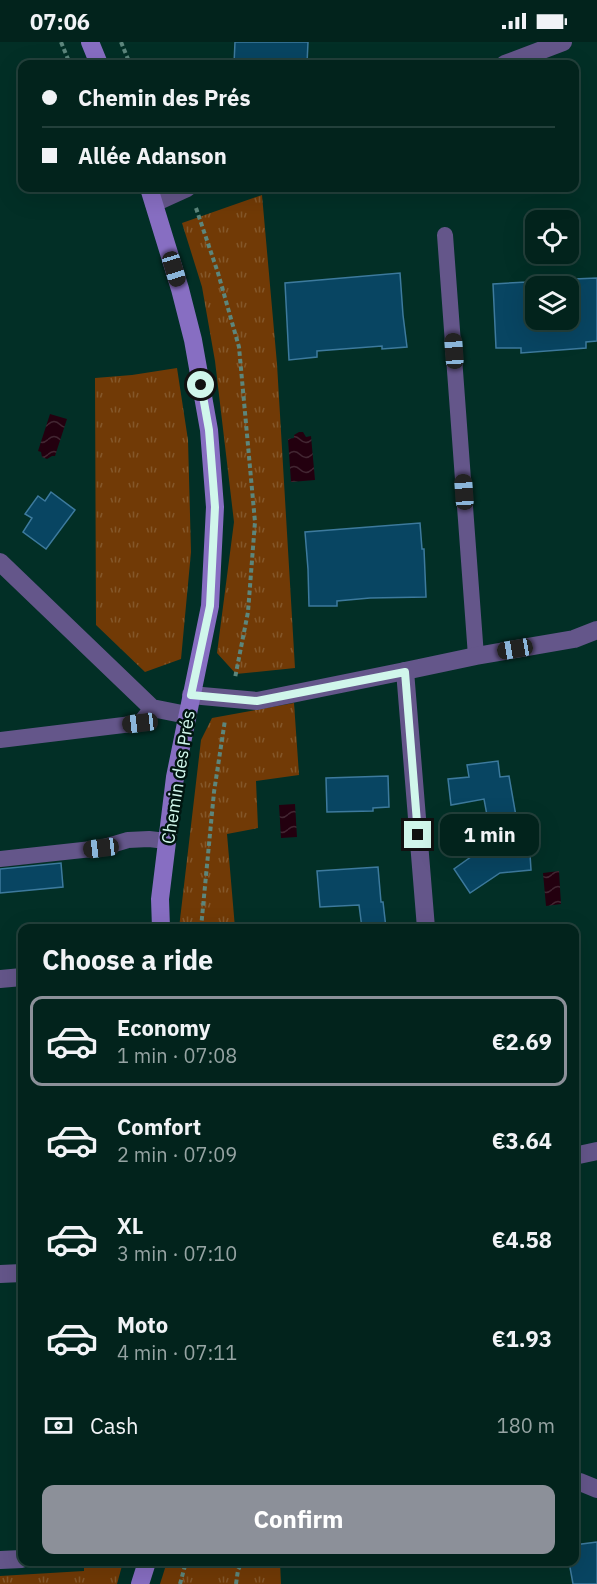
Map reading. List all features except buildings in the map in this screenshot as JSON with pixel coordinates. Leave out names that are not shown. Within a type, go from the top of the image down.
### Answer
[{"type":"street","points":[[90,42],[97,60]]},
{"type":"street","points":[[516,60],[563,42]]},
{"type":"street","points":[[151,195],[166,192]]},
{"type":"street","name":"Chemin des Prés","points":[[151,195],[193,340],[210,441],[215,507],[210,606],[175,777],[160,899],[161,924]]},
{"type":"street","points":[[0,562],[152,708],[187,715]]},
{"type":"street","points":[[191,695],[257,701],[477,656],[574,639],[597,630]]},
{"type":"street","points":[[405,672],[426,924]]},
{"type":"street","points":[[0,979],[18,977]]},
{"type":"street","points":[[579,1155],[597,1151]]},
{"type":"street","points":[[0,1275],[18,1273]]},
{"type":"street","points":[[579,1482],[597,1489]]},
{"type":"street","points":[[0,1560],[18,1559]]},
{"type":"street","points":[[140,1584],[146,1566]]},
{"type":"lane","points":[[445,235],[477,656]]},
{"type":"lane","points":[[0,740],[140,723],[152,708]]},
{"type":"lane","points":[[0,859],[101,848],[128,840],[149,839],[166,842]]},
{"type":"path","points":[[61,42],[68,60]]},
{"type":"path","points":[[121,42],[128,60]]},
{"type":"path","points":[[180,1584],[185,1566]]},
{"type":"path","points":[[236,1584],[240,1566]]},
{"type":"green space","points":[[262,195],[277,364],[295,668],[236,674],[217,653],[234,522],[215,361],[202,287],[182,223]]},
{"type":"green space","points":[[177,368],[188,440],[191,552],[181,659],[145,672],[96,625],[95,378]]},
{"type":"green space","points":[[294,703],[299,775],[256,781],[258,828],[227,834],[235,924],[179,924],[201,740],[212,718]]},
{"type":"green space","points":[[84,1566],[122,1566],[117,1584],[0,1584],[0,1576],[84,1571]]},
{"type":"green space","points":[[166,1566],[280,1566],[281,1584],[160,1584]]},
{"type":"water","points":[[50,414],[67,419],[55,456],[47,459],[42,457],[41,452],[38,451]]},
{"type":"water","points":[[303,432],[306,437],[311,436],[315,480],[291,482],[288,439],[294,438],[294,435]]},
{"type":"water","points":[[295,804],[297,837],[281,838],[279,805]]},
{"type":"water","points":[[559,871],[561,904],[546,906],[543,873]]},
{"type":"route","points":[[201,385],[209,430],[215,507],[210,606],[191,695],[257,701],[405,672],[418,835]]}]
